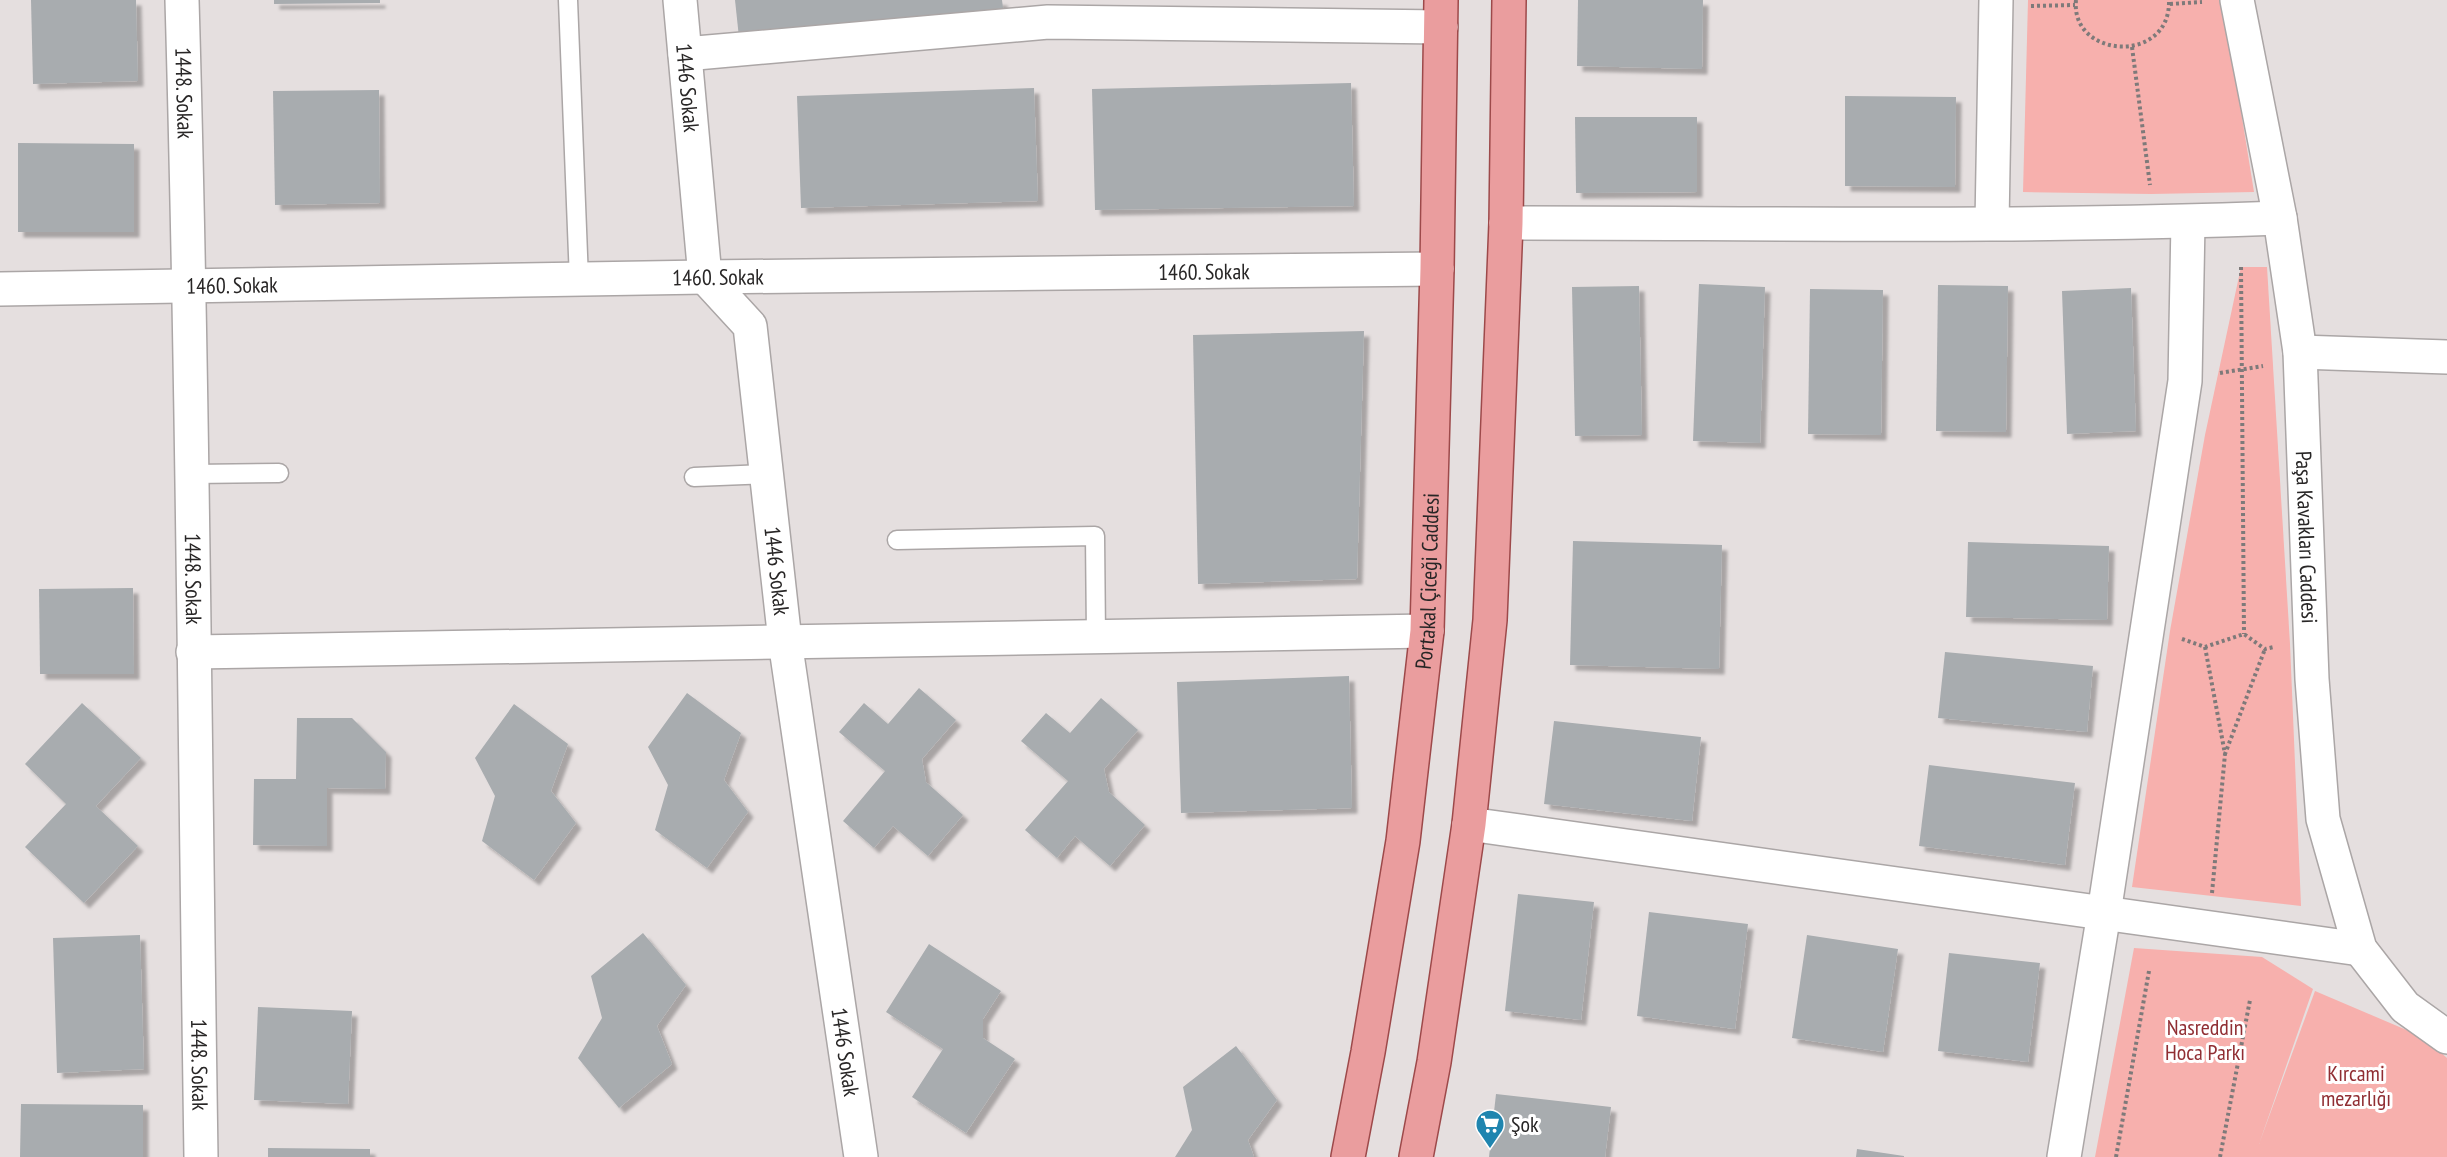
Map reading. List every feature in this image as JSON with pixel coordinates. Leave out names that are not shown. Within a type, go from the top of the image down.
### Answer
[{"type":"main road","points":[[1416,1157],[1434,1062],[1469,824],[1490,620],[1506,223],[1509,0]]},
{"type":"main road","name":"Portakal Çiceği Caddesi","points":[[1348,1157],[1403,841],[1427,632],[1441,14]]},
{"type":"street","name":"1448. Sokak","points":[[182,0],[191,287],[193,652],[201,1157]]},
{"type":"street","name":"1446 Sokak","points":[[680,0],[705,278],[750,326],[785,641],[861,1157]]},
{"type":"street","name":"Paşa Kavakları Caddesi","points":[[2237,0],[2280,218],[2286,358],[2323,819],[2360,949],[2405,1007],[2447,1037]]},
{"type":"street","points":[[1992,223],[2012,3]]},
{"type":"street","points":[[685,54],[1046,11],[1441,14]]},
{"type":"street","points":[[1506,223],[2188,222],[2280,218]]},
{"type":"street","points":[[2064,1157],[2104,913],[2185,381],[2188,222]]},
{"type":"street","name":"1460. Sokak","points":[[0,289],[1437,269]]},
{"type":"street","points":[[2286,358],[2447,357]]},
{"type":"street","points":[[193,652],[1427,632]]},
{"type":"street","points":[[1469,824],[2360,949]]},
{"type":"lane","points":[[568,0],[579,280]]},
{"type":"lane","points":[[192,474],[279,473]]},
{"type":"lane","points":[[694,477],[767,474]]},
{"type":"lane","points":[[897,540],[1095,536],[1096,637]]},
{"type":"path","points":[[2012,3],[2075,3],[2079,20],[2088,34],[2101,43],[2117,48],[2132,47],[2147,41],[2158,31],[2166,18],[2169,0]]},
{"type":"path","points":[[2132,47],[2151,194]]},
{"type":"path","points":[[2241,267],[2244,634]]},
{"type":"path","points":[[2219,373],[2242,370],[2286,358]]},
{"type":"path","points":[[2147,627],[2205,647],[2244,634]]},
{"type":"path","points":[[2244,634],[2265,649],[2281,645]]},
{"type":"path","points":[[2205,647],[2225,754]]},
{"type":"path","points":[[2212,897],[2225,754],[2265,649]]},
{"type":"path","points":[[2115,1157],[2149,971]]},
{"type":"path","points":[[2220,1157],[2250,1000]]},
{"type":"green space","points":[[2028,0],[2223,0],[2254,192],[2151,194],[2023,192]]},
{"type":"green space","points":[[2241,267],[2267,267],[2290,644],[2301,906],[2132,887],[2170,631],[2205,435]]},
{"type":"green space","points":[[2134,948],[2262,957],[2313,989],[2259,1144],[2315,991],[2423,1037],[2447,1058],[2447,1157],[2095,1157]]},
{"type":"building","points":[[31,0],[136,0],[138,81],[33,84]]},
{"type":"building","points":[[274,0],[380,0],[380,3],[274,4]]},
{"type":"building","points":[[735,0],[1002,0],[1004,15],[740,47]]},
{"type":"building","points":[[1578,0],[1703,0],[1702,69],[1577,66]]},
{"type":"building","points":[[1351,83],[1354,206],[1095,210],[1092,89]]},
{"type":"building","points":[[1034,88],[1038,201],[801,208],[797,96]]},
{"type":"building","points":[[379,90],[380,203],[275,205],[273,91]]},
{"type":"building","points":[[1845,96],[1956,97],[1955,187],[1845,186]]},
{"type":"building","points":[[1575,117],[1697,117],[1697,192],[1576,193]]},
{"type":"building","points":[[18,143],[134,144],[134,232],[18,232]]},
{"type":"building","points":[[1699,284],[1765,287],[1760,443],[1693,441]]},
{"type":"building","points":[[1938,285],[2008,286],[2006,432],[1936,431]]},
{"type":"building","points":[[1639,286],[1642,435],[1575,436],[1572,287]]},
{"type":"building","points":[[2131,288],[2136,431],[2067,434],[2062,291]]},
{"type":"building","points":[[1810,289],[1883,290],[1881,435],[1808,434]]},
{"type":"building","points":[[1364,331],[1357,579],[1198,584],[1193,335]]},
{"type":"building","points":[[1573,541],[1722,545],[1719,669],[1570,665]]},
{"type":"building","points":[[1968,542],[2109,546],[2107,620],[1966,617]]},
{"type":"building","points":[[133,588],[134,674],[40,674],[39,589]]},
{"type":"building","points":[[1945,652],[2093,666],[2087,732],[1938,718]]},
{"type":"building","points":[[1349,676],[1352,808],[1181,813],[1177,682]]},
{"type":"building","points":[[919,688],[956,720],[922,759],[926,782],[963,815],[928,856],[893,826],[874,848],[843,821],[885,771],[839,732],[864,703],[888,724]]},
{"type":"building","points":[[687,693],[741,733],[724,780],[748,812],[707,868],[655,830],[668,785],[648,747]]},
{"type":"building","points":[[1101,698],[1138,730],[1104,769],[1109,792],[1145,825],[1110,866],[1075,836],[1057,858],[1025,830],[1068,781],[1021,741],[1046,713],[1070,733]]},
{"type":"building","points":[[82,703],[141,758],[96,806],[138,846],[84,903],[25,847],[66,804],[25,764]]},
{"type":"building","points":[[514,704],[568,744],[551,791],[576,823],[534,880],[482,841],[495,796],[475,758]]},
{"type":"building","points":[[297,718],[352,718],[386,752],[385,789],[327,788],[327,846],[253,845],[254,779],[296,779]]},
{"type":"building","points":[[1554,721],[1701,737],[1692,821],[1544,804]]},
{"type":"building","points":[[1929,765],[2075,783],[2065,865],[1919,846]]},
{"type":"building","points":[[1518,894],[1594,902],[1581,1020],[1505,1011]]},
{"type":"building","points":[[1649,912],[1748,924],[1735,1029],[1637,1016]]},
{"type":"building","points":[[643,933],[686,985],[657,1026],[672,1064],[619,1108],[578,1058],[602,1018],[591,976]]},
{"type":"building","points":[[140,935],[144,1069],[57,1073],[53,938]]},
{"type":"building","points":[[1807,935],[1898,949],[1883,1052],[1792,1038]]},
{"type":"building","points":[[929,944],[1001,991],[983,1019],[983,1038],[1015,1059],[966,1133],[912,1097],[943,1049],[886,1012]]},
{"type":"building","points":[[1949,953],[2040,963],[2028,1062],[1938,1051]]},
{"type":"building","points":[[258,1007],[352,1011],[348,1104],[254,1100]]},
{"type":"building","points":[[1236,1046],[1277,1100],[1248,1140],[1254,1157],[1175,1157],[1192,1130],[1183,1087]]},
{"type":"building","points":[[1496,1094],[1611,1107],[1605,1157],[1489,1157]]},
{"type":"building","points":[[21,1104],[143,1105],[143,1157],[20,1157]]},
{"type":"building","points":[[268,1148],[370,1149],[370,1157],[268,1157]]},
{"type":"building","points":[[1857,1149],[1904,1156],[1904,1157],[1856,1157]]},
{"type":"place","name":"Şok","points":[[1490,1150]]},
{"type":"park label","name":"Nasreddin Hoca Parkı","points":[[2205,1040]]},
{"type":"park label","name":"Kırcami mezarlığı","points":[[2356,1086]]}]
